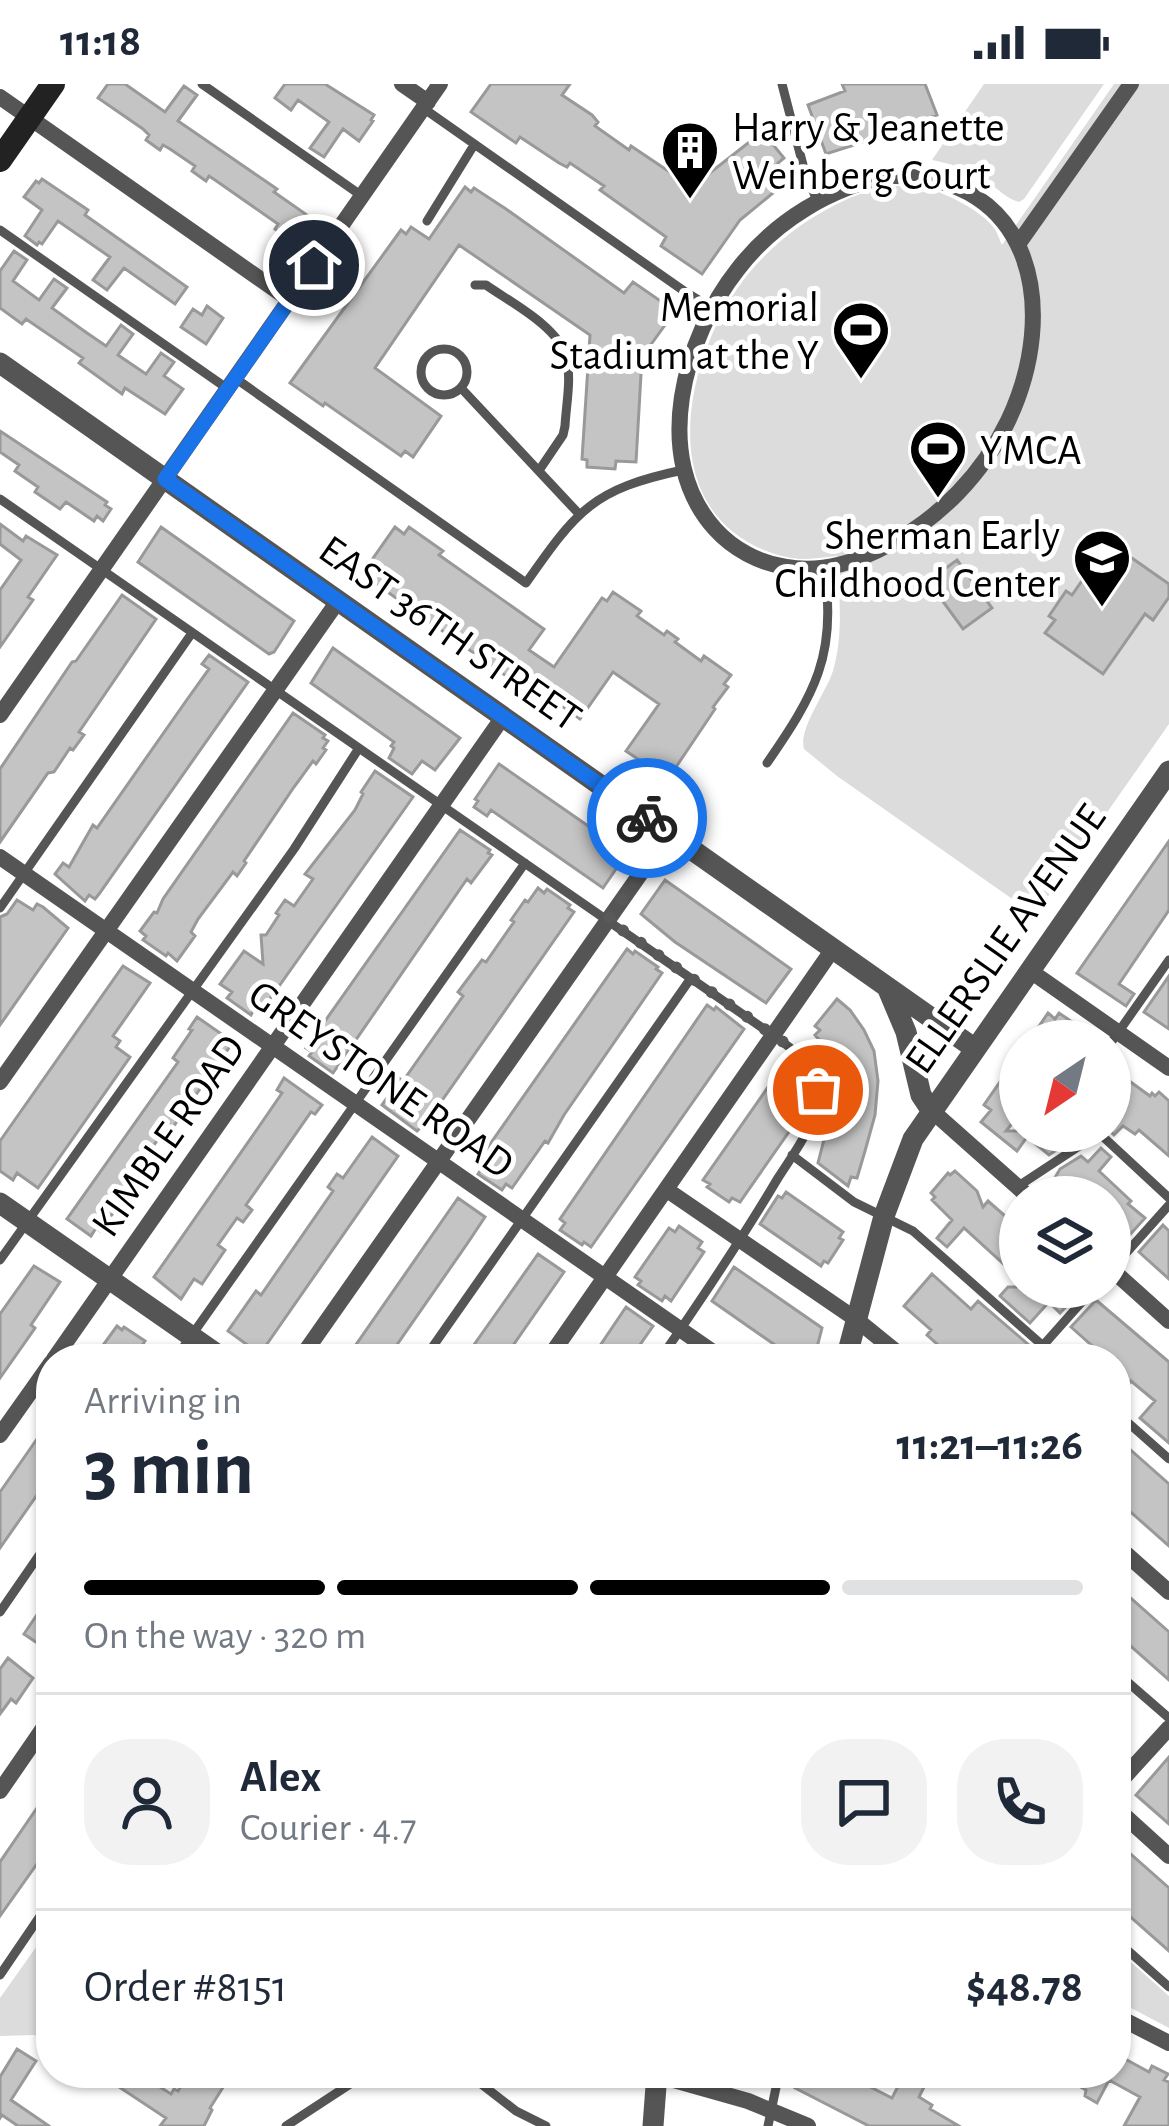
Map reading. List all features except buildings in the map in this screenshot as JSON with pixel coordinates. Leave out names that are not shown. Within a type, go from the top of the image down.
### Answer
[{"type":"main road","points":[[0,160],[53,84]]},
{"type":"street","points":[[402,84],[425,105]]},
{"type":"street","points":[[0,715],[440,84]]},
{"type":"street","points":[[1019,243],[1131,84]]},
{"type":"street","points":[[0,97],[290,300]]},
{"type":"street","points":[[921,177],[962,190],[989,207],[1019,243],[1030,278],[1033,316],[1015,404],[964,487],[931,518],[864,557],[824,569],[782,566],[739,550],[708,521],[682,470],[684,390],[712,308],[752,252],[781,226],[817,201],[873,179],[921,177]]},
{"type":"street","name":"EAST 36TH STREET","points":[[0,363],[974,1048]]},
{"type":"street","points":[[0,1082],[338,601]]},
{"type":"street","name":"KIMBLE ROAD","points":[[64,1344],[503,717]]},
{"type":"street","name":"ELLERSLIE AVENUE","points":[[850,1344],[904,1157],[931,1110],[1168,776]]},
{"type":"street","points":[[311,1344],[669,833]]},
{"type":"street","name":"GREYSTONE ROAD","points":[[0,856],[702,1344]]},
{"type":"street","points":[[560,1344],[833,949]]},
{"type":"street","points":[[1029,970],[1092,1020]]},
{"type":"street","points":[[887,986],[911,1049],[921,1096],[1005,1176]]},
{"type":"street","points":[[1131,1047],[1169,1067]]},
{"type":"street","points":[[667,1190],[886,1344]]},
{"type":"street","points":[[0,1203],[202,1344]]},
{"type":"street","points":[[1131,1288],[1169,1321]]},
{"type":"street","name":"KIMBLE ROAD","points":[[0,1436],[36,1384]]},
{"type":"street","points":[[1131,1558],[1169,1592]]},
{"type":"street","points":[[1131,1770],[1169,1728]]},
{"type":"street","points":[[0,1791],[36,1739]]},
{"type":"street","points":[[1131,1822],[1169,1856]]},
{"type":"street","points":[[1131,2024],[1169,2043]]},
{"type":"street","points":[[653,2126],[656,2088]]},
{"type":"street","points":[[693,2088],[769,2117],[808,2126]]},
{"type":"lane","points":[[202,84],[362,196]]},
{"type":"lane","points":[[782,84],[802,165],[817,201]]},
{"type":"lane","points":[[425,105],[474,145],[712,308]]},
{"type":"lane","points":[[427,220],[474,145]]},
{"type":"lane","points":[[0,230],[526,583],[579,514],[628,483],[682,470]]},
{"type":"lane","points":[[475,286],[486,285],[562,344],[565,426],[540,469]]},
{"type":"lane","points":[[445,349],[459,354],[467,368],[460,388],[439,395],[426,387],[420,373],[430,353],[445,349]]},
{"type":"lane","points":[[460,388],[579,514]]},
{"type":"lane","points":[[2,505],[806,1061],[818,1090],[811,1120],[741,1240],[670,1344]]},
{"type":"lane","points":[[767,763],[807,702],[821,666],[830,608],[824,569]]},
{"type":"lane","points":[[0,908],[192,633]]},
{"type":"lane","points":[[0,1260],[294,849],[359,748]]},
{"type":"lane","points":[[185,1344],[525,863]]},
{"type":"lane","points":[[1127,1020],[1169,960]]},
{"type":"lane","points":[[435,1344],[691,978]]},
{"type":"lane","points":[[1043,1176],[1072,1152]]},
{"type":"lane","points":[[1118,1152],[1169,1201],[1131,1245]]},
{"type":"lane","points":[[792,1155],[854,1202],[914,1231],[1041,1344]]},
{"type":"lane","points":[[1045,1344],[1077,1308]]},
{"type":"lane","points":[[1131,1426],[1169,1460]]},
{"type":"lane","points":[[0,1612],[36,1560]]},
{"type":"lane","points":[[1131,1685],[1169,1718]]},
{"type":"lane","points":[[0,1975],[36,1922]]},
{"type":"lane","points":[[1131,1954],[1169,1988]]},
{"type":"lane","points":[[286,2126],[344,2088]]},
{"type":"lane","points":[[486,2088],[546,2126]]},
{"type":"shaded area","points":[[984,84],[1104,84],[1019,202],[971,172],[932,160]]},
{"type":"shaded area","name":"YMCA","points":[[1114,84],[1169,84],[1169,724],[1035,915],[804,749],[805,731],[829,680],[839,642],[837,556],[782,556],[733,532],[709,506],[696,474],[690,440],[692,403],[700,367],[730,300],[758,262],[789,234],[861,194],[914,186],[941,193],[977,212],[994,228],[1002,245]]},
{"type":"shaded area","points":[[36,1947],[36,2036],[0,2036],[0,1998]]},
{"type":"shaded area","points":[[1131,1962],[1169,1996],[1169,2028],[1131,2008]]},
{"type":"way so far","points":[[647,818],[669,833],[608,920],[792,1048],[806,1061],[818,1090]]},
{"type":"place","name":"Harry & Jeanette Weinberg Court","points":[[690,201]]},
{"type":"place","name":"Memorial Stadium at the Y","points":[[861,381]]},
{"type":"place","name":"YMCA","points":[[938,500]]},
{"type":"place","name":"Sherman Early Childhood Center","points":[[1102,609]]},
{"type":"route","points":[[314,265],[165,479],[647,818]]}]
